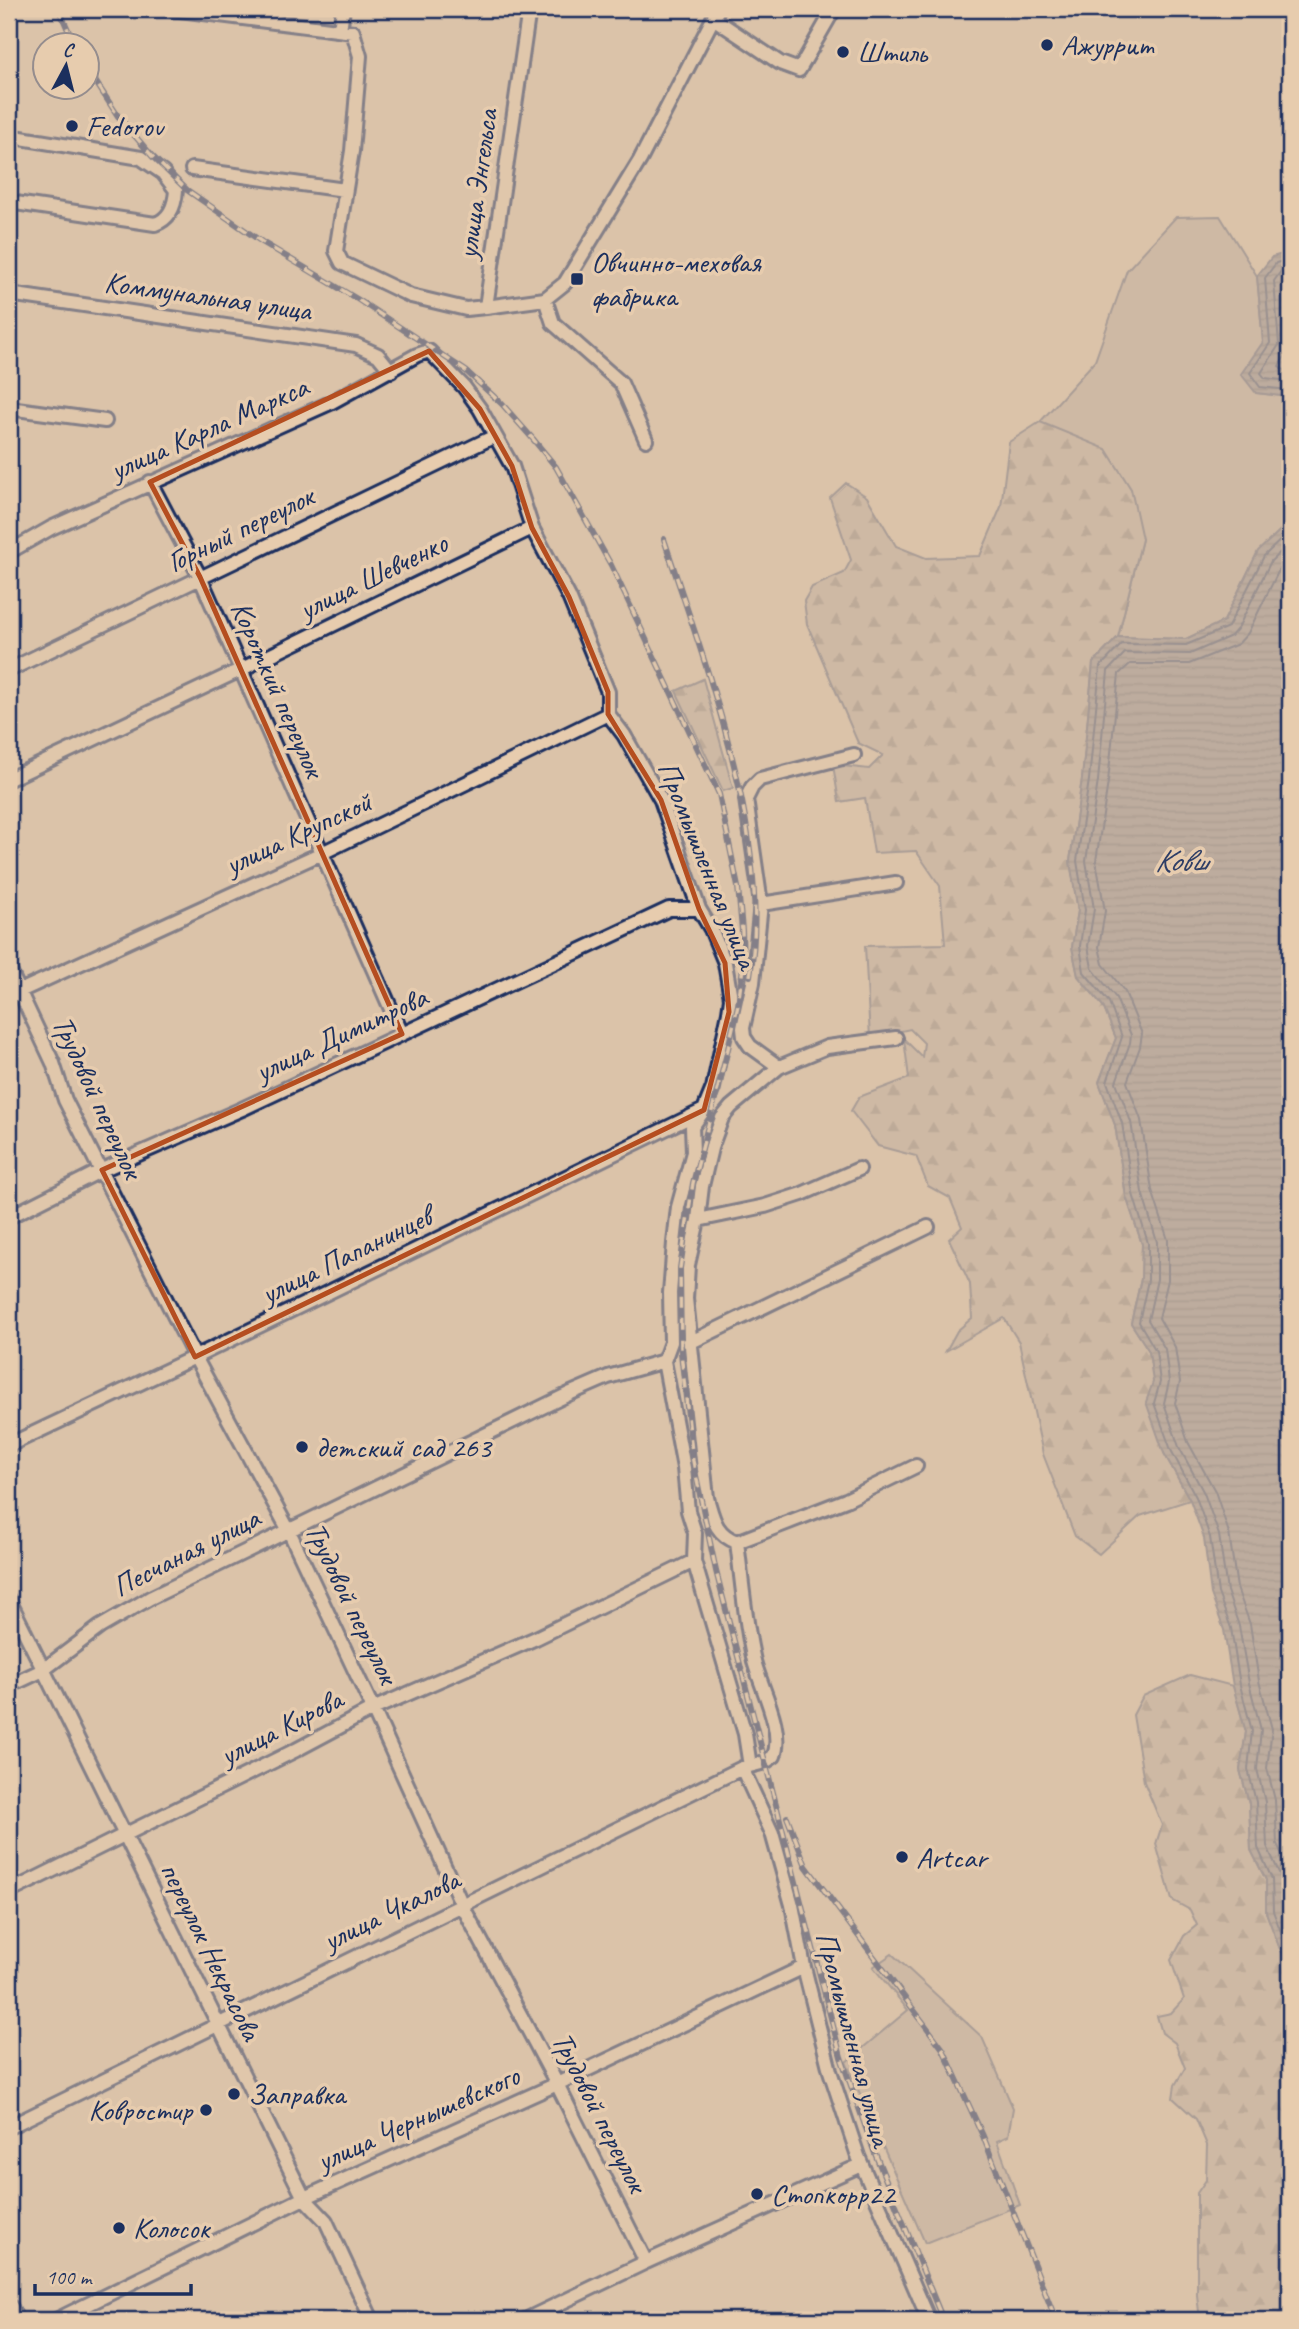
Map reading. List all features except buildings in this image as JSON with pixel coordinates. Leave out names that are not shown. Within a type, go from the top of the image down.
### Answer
[{"type":"main road","points":[[9,2309],[14,2320]]},
{"type":"street","points":[[172,9],[346,31]]},
{"type":"street","points":[[343,9],[346,31],[360,56],[352,150],[336,251],[342,263],[411,296],[466,309],[545,299],[565,283],[633,171],[716,14],[780,63],[799,70],[834,9]]},
{"type":"street","name":"улица Энгельса","points":[[486,307],[528,9]]},
{"type":"street","points":[[9,136],[141,158],[163,173],[176,190],[170,213],[164,221],[155,224],[9,202]]},
{"type":"street","points":[[192,169],[345,190]]},
{"type":"street","name":"Коммунальная улица","points":[[9,294],[356,345],[378,355],[391,371]]},
{"type":"street","points":[[545,299],[554,323],[621,383],[646,440]]},
{"type":"street","name":"улица Карла Маркса","points":[[9,552],[51,528],[330,402],[429,351]]},
{"type":"street","name":"Промышленная улица","points":[[429,351],[464,387],[480,409],[512,466],[532,528],[569,597],[608,692],[608,713],[624,735],[661,800],[699,909],[720,948],[730,998],[713,1088],[704,1110],[692,1127],[693,1152],[678,1207],[670,1293],[671,1342],[664,1361],[684,1468],[688,1511],[695,1533],[694,1561],[745,1734],[746,1767],[772,1833],[792,1905],[804,1967],[830,2071],[861,2165],[929,2320]]},
{"type":"street","points":[[9,408],[104,421]]},
{"type":"street","name":"Горный переулок","points":[[9,670],[495,436]]},
{"type":"street","name":"Короткий переулок","points":[[150,482],[200,577],[402,1034]]},
{"type":"street","name":"улица Шевченко","points":[[9,779],[532,528]]},
{"type":"street","name":"улица Крупской","points":[[14,993],[322,853],[608,713]]},
{"type":"street","name":"Промышленная улица","points":[[779,1067],[750,1046],[744,1037],[743,1028],[752,983],[761,904],[746,799],[760,779],[854,755]]},
{"type":"street","points":[[761,904],[896,883]]},
{"type":"street","name":"улица Димитрова","points":[[9,1217],[102,1170],[242,1110],[669,909],[699,909]]},
{"type":"street","name":"Трудовой переулок","points":[[9,968],[14,993],[54,1063],[65,1100],[195,1357],[288,1530],[462,1905],[557,2084],[646,2262]]},
{"type":"street","points":[[896,1038],[827,1047],[779,1067],[731,1107],[722,1118],[702,1186],[688,1265],[686,1298],[694,1388],[700,1422],[701,1464],[707,1498],[717,1528],[726,1538],[737,1542],[846,1500],[916,1466]]},
{"type":"street","name":"улица Папанинцев","points":[[9,1445],[704,1110]]},
{"type":"street","points":[[698,1220],[765,1206],[802,1194],[859,1169]]},
{"type":"street","points":[[690,1343],[928,1227]]},
{"type":"street","name":"Песчаная улица","points":[[9,1686],[43,1670],[100,1627],[140,1604],[288,1530],[571,1393],[608,1377],[664,1361]]},
{"type":"street","name":"улица Чкалова","points":[[9,2127],[746,1767],[765,1762],[774,1756],[776,1730],[754,1661],[737,1542]]},
{"type":"street","name":"улица Кирова","points":[[9,1892],[373,1709],[536,1638],[694,1561]]},
{"type":"street","name":"переулок Некрасова","points":[[9,1600],[304,2198],[326,2221],[372,2320]]},
{"type":"street","name":"улица Чернышевского","points":[[56,2320],[304,2198],[557,2084],[804,1967]]},
{"type":"street","points":[[525,2320],[861,2165]]},
{"type":"highlighted area","points":[[429,351],[480,409],[512,466],[532,528],[569,597],[608,692],[608,714],[661,800],[699,909],[725,963],[729,1012],[704,1110],[195,1357],[102,1170],[402,1034],[200,577],[150,482]]},
{"type":"green space","points":[[1220,216],[1257,276],[1263,342],[1256,393],[1290,397],[1288,523],[1258,552],[1224,621],[1186,639],[1118,637],[1142,539],[1040,422],[1095,361],[1127,270],[1176,217]]},
{"type":"green space","points":[[1040,422],[1106,449],[1131,489],[1142,539],[1118,637],[1093,663],[1082,779],[1070,861],[1078,911],[1072,947],[1078,976],[1103,1006],[1116,1038],[1099,1082],[1115,1125],[1126,1196],[1142,1244],[1141,1279],[1131,1323],[1149,1351],[1164,1453],[1190,1500],[1140,1516],[1099,1554],[1075,1536],[1043,1454],[1019,1342],[1004,1318],[946,1351],[957,1331],[972,1318],[970,1284],[949,1239],[962,1227],[950,1198],[928,1186],[916,1156],[878,1146],[851,1111],[859,1097],[909,1078],[904,1039],[922,1057],[924,1043],[910,1029],[870,1038],[865,946],[945,944],[940,886],[916,851],[874,853],[865,798],[839,802],[833,765],[869,769],[883,755],[858,743],[807,624],[804,601],[812,587],[844,573],[851,560],[830,498],[846,483],[867,497],[896,546],[926,558],[980,556],[1001,507],[1009,442]]},
{"type":"green space","points":[[703,679],[733,788],[723,791],[676,691]]},
{"type":"green space","points":[[1190,1675],[1233,1686],[1246,1732],[1240,1770],[1249,1803],[1251,1850],[1266,1880],[1266,1912],[1280,1949],[1290,1963],[1290,2019],[1285,2042],[1290,2078],[1290,2132],[1284,2158],[1290,2210],[1289,2320],[1200,2320],[1197,2295],[1197,2193],[1206,2180],[1207,2145],[1196,2119],[1173,2098],[1175,2085],[1185,2068],[1175,2043],[1162,2033],[1157,2016],[1171,2013],[1184,1999],[1171,1960],[1184,1936],[1197,1925],[1190,1910],[1172,1900],[1156,1844],[1162,1825],[1144,1782],[1133,1715],[1143,1696]]},
{"type":"green space","points":[[892,1954],[982,2037],[1013,2108],[1008,2136],[997,2141],[1020,2205],[925,2243],[846,2062],[908,2010],[873,1967]]},
{"type":"water","points":[[1290,252],[1290,397],[1256,393],[1241,374],[1263,342],[1257,276],[1272,257]]},
{"type":"water","name":"Ковш","points":[[1290,495],[1290,1963],[1280,1949],[1266,1912],[1266,1880],[1251,1850],[1249,1803],[1240,1770],[1246,1732],[1233,1686],[1224,1630],[1211,1594],[1204,1538],[1190,1500],[1164,1453],[1146,1402],[1153,1382],[1149,1351],[1131,1323],[1141,1279],[1142,1244],[1126,1196],[1115,1125],[1099,1082],[1116,1038],[1103,1006],[1078,976],[1072,947],[1078,911],[1070,861],[1082,779],[1093,663],[1118,637],[1186,639],[1224,621],[1258,551],[1288,523]]},
{"type":"railway","points":[[59,9],[69,32]]},
{"type":"railway","points":[[102,91],[118,116],[152,156],[187,190],[262,242],[357,299],[466,371],[502,404],[533,439],[556,467],[611,565],[719,794],[738,887],[743,967],[727,1053],[693,1183],[680,1268],[681,1353],[693,1461],[716,1571],[841,2057],[874,2151],[943,2320]]},
{"type":"railway","points":[[664,539],[716,698],[744,811],[752,868],[755,923],[750,976]]},
{"type":"railway","points":[[787,1817],[806,1866],[943,2049],[983,2136],[1056,2320]]},
{"type":"place","name":"Ажуррит","points":[[1047,45]]},
{"type":"place","name":"Штиль","points":[[843,52]]},
{"type":"place","name":"Fedorov","points":[[72,126]]},
{"type":"place","name":"Овчинно-меховая фабрика","points":[[577,279]]},
{"type":"place","name":"детский сад 263","points":[[302,1447]]},
{"type":"place","name":"Artcar","points":[[902,1857]]},
{"type":"place","name":"Заправка","points":[[234,2094]]},
{"type":"place","name":"Ковростир","points":[[206,2110]]},
{"type":"place","name":"Стопкорр22","points":[[757,2194]]},
{"type":"place","name":"Колосок","points":[[119,2228]]}]
